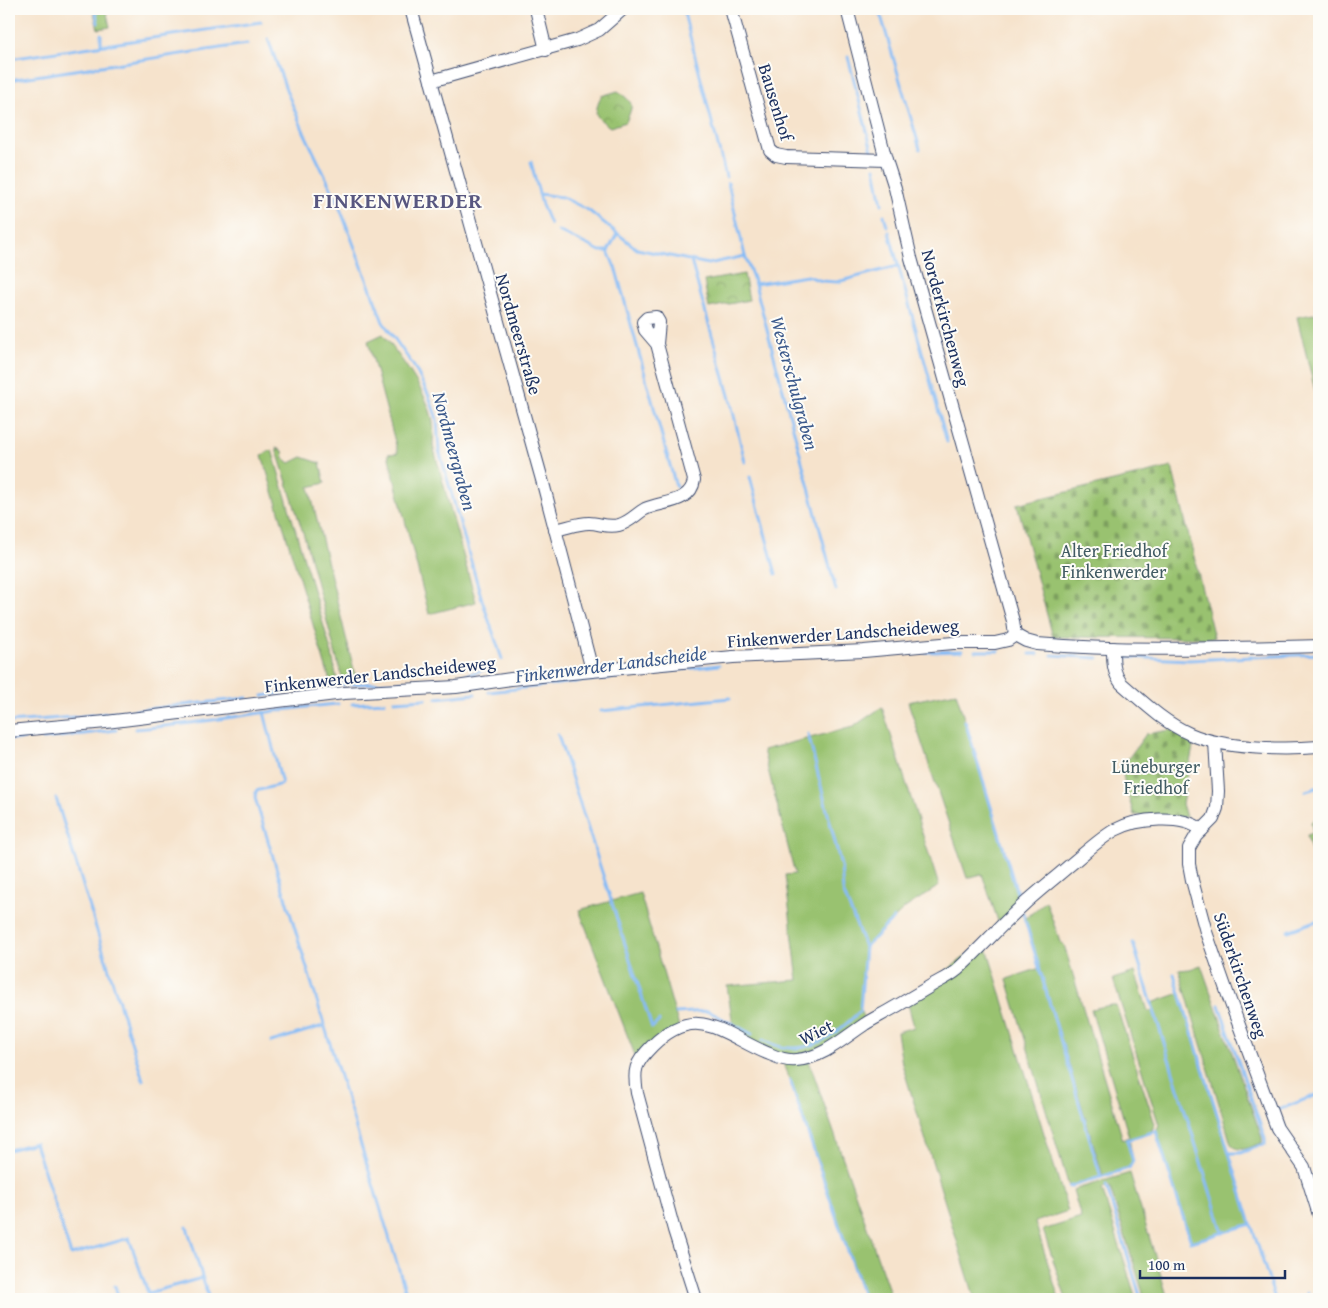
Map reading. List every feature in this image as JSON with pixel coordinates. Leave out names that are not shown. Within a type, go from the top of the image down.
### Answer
[{"type":"street","name":"Nordmeerstraße","points":[[411,9],[592,670]]},
{"type":"street","points":[[536,9],[546,50]]},
{"type":"street","points":[[431,81],[577,40],[599,30],[623,9]]},
{"type":"street","name":"Bausenhof","points":[[731,9],[770,150],[776,156],[886,160]]},
{"type":"street","name":"Norderkirchenweg","points":[[847,9],[895,188],[911,258],[1013,621],[1015,635]]},
{"type":"street","points":[[555,530],[589,522],[605,526],[619,525],[631,520],[644,509],[684,497],[693,487],[694,480],[657,344]]},
{"type":"street","points":[[1015,635],[1037,644],[1113,648],[1185,650],[1319,646]]},
{"type":"street","name":"Finkenwerder Landscheideweg","points":[[9,731],[96,723],[344,693],[456,687],[512,678],[733,657],[864,651],[953,643],[994,643],[1008,640],[1015,635]]},
{"type":"street","points":[[1113,648],[1113,666],[1121,683],[1162,718],[1190,734],[1215,742],[1280,749],[1319,747]]},
{"type":"street","name":"Süderkirchenweg","points":[[1215,742],[1218,791],[1217,808],[1213,819],[1191,842],[1188,858],[1192,880],[1206,932],[1277,1128],[1304,1167],[1319,1215]]},
{"type":"street","name":"Wiet","points":[[696,1299],[674,1230],[637,1093],[634,1075],[638,1063],[656,1042],[679,1027],[700,1023],[709,1024],[783,1060],[808,1058],[830,1048],[866,1023],[955,972],[1021,907],[1093,846],[1115,830],[1137,822],[1168,820],[1181,820],[1191,823],[1202,830]]},
{"type":"green space","points":[[93,9],[106,9],[110,27],[98,29]]},
{"type":"green space","points":[[618,91],[630,102],[631,107],[626,122],[610,127],[600,120],[596,111],[601,96]]},
{"type":"green space","points":[[744,274],[749,300],[709,308],[704,281]]},
{"type":"green space","points":[[1319,313],[1319,407],[1297,317]]},
{"type":"green space","points":[[383,334],[413,376],[430,411],[433,426],[433,446],[476,602],[429,614],[388,454],[398,453],[368,341]]},
{"type":"green space","points":[[276,448],[283,451],[284,458],[290,463],[302,457],[320,463],[325,483],[309,487],[356,678],[342,678],[305,539]]},
{"type":"green space","points":[[272,450],[332,654],[337,680],[330,681],[262,455]]},
{"type":"green space","name":"Alter Friedhof Finkenwerder","points":[[1172,467],[1214,638],[1053,637],[1017,504]]},
{"type":"green space","points":[[956,692],[1021,907],[1000,927],[982,874],[967,878],[908,702]]},
{"type":"green space","points":[[882,707],[939,886],[905,908],[865,947],[860,1010],[866,1023],[808,1058],[892,1299],[864,1299],[783,1060],[735,1038],[727,986],[798,980],[785,875],[795,874],[763,750],[853,727]]},
{"type":"green space","name":"Lüneburger Friedhof","points":[[1170,730],[1187,737],[1193,747],[1182,804],[1186,817],[1134,815],[1125,786],[1122,767],[1146,734]]},
{"type":"green space","points":[[1319,815],[1319,865],[1315,866],[1307,835],[1313,833],[1311,822]]},
{"type":"green space","points":[[640,893],[679,1027],[638,1063],[579,910]]},
{"type":"green space","points":[[1046,901],[1060,942],[1064,945],[1123,1140],[1129,1137],[1091,1009],[1116,1005],[1155,1124],[1151,1132],[1129,1138],[1133,1161],[1129,1168],[1103,1176],[1054,1016],[1101,1177],[1069,1187],[1007,979],[1040,968],[1025,919]]},
{"type":"green space","points":[[985,942],[1068,1211],[1035,1222],[1059,1299],[975,1299],[902,1064],[897,1032],[914,1027],[907,1000]]},
{"type":"green space","points":[[1201,965],[1262,1138],[1262,1143],[1245,1149],[1238,1149],[1231,1144],[1179,970]]},
{"type":"green space","points":[[1135,972],[1148,1011],[1154,1011],[1152,1003],[1180,993],[1251,1224],[1191,1242],[1156,1131],[1159,1125],[1113,979]]},
{"type":"green space","points":[[1130,1173],[1168,1299],[1145,1299],[1109,1185],[1102,1189],[1136,1299],[1066,1299],[1043,1230],[1081,1218],[1073,1190]]},
{"type":"waterway","points":[[95,9],[98,23]]},
{"type":"waterway","name":"Westerschulgraben","points":[[683,9],[726,177]]},
{"type":"waterway","points":[[879,9],[920,149]]},
{"type":"waterway","points":[[9,59],[261,22]]},
{"type":"waterway","points":[[101,34],[101,45]]},
{"type":"waterway","name":"Nordmeergraben","points":[[268,39],[304,132],[338,203],[383,322],[415,368],[429,396],[437,419],[439,450],[482,600],[502,659]]},
{"type":"waterway","points":[[9,80],[247,44]]},
{"type":"waterway","points":[[848,57],[872,151]]},
{"type":"waterway","points":[[531,162],[542,205],[550,224]]},
{"type":"waterway","points":[[875,168],[882,204]]},
{"type":"waterway","name":"Westerschulgraben","points":[[728,183],[745,256],[755,284],[836,590]]},
{"type":"waterway","points":[[539,194],[562,197],[588,210],[637,249],[708,264],[745,256]]},
{"type":"waterway","points":[[884,215],[887,226]]},
{"type":"waterway","points":[[558,231],[600,251],[608,251],[617,234]]},
{"type":"waterway","points":[[889,232],[947,442]]},
{"type":"waterway","points":[[608,251],[616,270],[676,487]]},
{"type":"waterway","points":[[691,261],[730,399],[745,462]]},
{"type":"waterway","points":[[755,284],[807,276],[822,281],[837,282],[898,266]]},
{"type":"waterway","points":[[750,477],[776,574]]},
{"type":"waterway","name":"Finkenwerder Landscheide","points":[[923,652],[962,651]]},
{"type":"waterway","name":"Finkenwerder Landscheide","points":[[975,651],[998,651]]},
{"type":"waterway","name":"Finkenwerder Landscheide","points":[[1030,654],[1038,654]]},
{"type":"waterway","name":"Finkenwerder Landscheide","points":[[1127,657],[1189,660],[1319,654]]},
{"type":"waterway","name":"Finkenwerder Landscheide","points":[[1052,655],[1098,658]]},
{"type":"waterway","name":"Finkenwerder Landscheide","points":[[489,692],[719,665]]},
{"type":"waterway","points":[[263,696],[331,685],[456,678],[490,668]]},
{"type":"waterway","points":[[437,698],[475,694]]},
{"type":"waterway","points":[[9,722],[74,717],[247,698]]},
{"type":"waterway","points":[[601,711],[730,698]]},
{"type":"waterway","points":[[394,701],[426,699]]},
{"type":"waterway","points":[[352,704],[384,702]]},
{"type":"waterway","points":[[135,729],[338,704]]},
{"type":"waterway","points":[[264,712],[282,784],[256,791],[255,798],[408,1299]]},
{"type":"waterway","points":[[965,721],[1017,893]]},
{"type":"waterway","points":[[43,739],[116,730]]},
{"type":"waterway","points":[[808,734],[841,866],[843,891],[865,947]]},
{"type":"waterway","points":[[558,735],[652,1028],[659,1021]]},
{"type":"waterway","points":[[11,739],[24,739]]},
{"type":"waterway","points":[[1306,791],[1319,787]]},
{"type":"waterway","points":[[56,798],[143,1080]]},
{"type":"waterway","points":[[1023,913],[1101,1177]]},
{"type":"waterway","points":[[763,1040],[777,1046],[804,1047],[828,1038],[850,1021],[860,1011],[865,947],[894,918]]},
{"type":"waterway","points":[[1288,931],[1319,920]]},
{"type":"waterway","points":[[1133,943],[1223,1233]]},
{"type":"waterway","points":[[1174,974],[1251,1224]]},
{"type":"waterway","points":[[1219,1005],[1265,1139],[1265,1144],[1240,1153],[1230,1153]]},
{"type":"waterway","points":[[676,1013],[708,1011],[752,1034]]},
{"type":"waterway","points":[[271,1042],[323,1026]]},
{"type":"waterway","points":[[790,1080],[864,1299]]},
{"type":"waterway","points":[[1278,1110],[1319,1094]]},
{"type":"waterway","points":[[1069,1187],[1129,1168],[1133,1161],[1127,1140],[1156,1131],[1191,1242],[1251,1224],[1275,1299]]},
{"type":"waterway","points":[[9,1150],[35,1143],[71,1255],[129,1238],[148,1293],[202,1278]]},
{"type":"waterway","points":[[1106,1185],[1141,1299]]},
{"type":"waterway","points":[[187,1227],[209,1299]]},
{"type":"waterway","points":[[115,1286],[119,1299]]},
{"type":"waterway","points":[[1307,1293],[1309,1299]]},
{"type":"district","name":"FINKENWERDER","points":[[398,200]]}]
